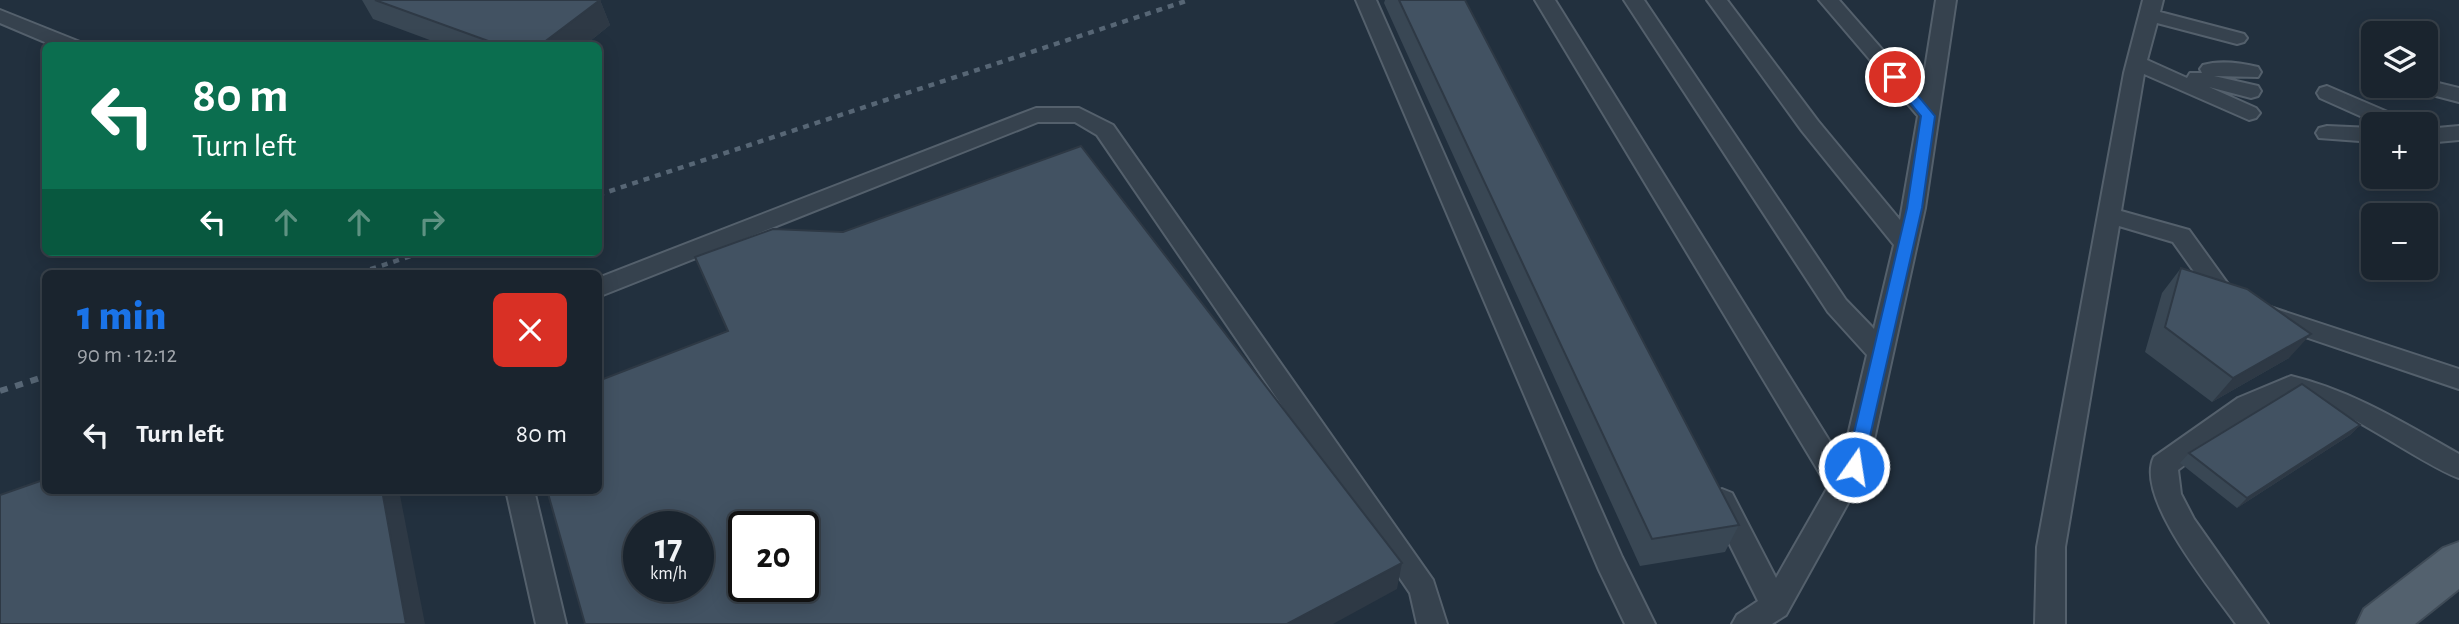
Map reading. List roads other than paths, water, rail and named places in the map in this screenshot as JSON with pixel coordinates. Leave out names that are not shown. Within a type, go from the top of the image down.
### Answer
[{"type":"main road","points":[[2379,624],[2453,575]]},
{"type":"lane","points":[[1366,0],[1609,561],[1640,624]]},
{"type":"lane","points":[[1545,0],[1843,487]]},
{"type":"lane","points":[[1634,0],[1837,306],[1881,352]]},
{"type":"lane","points":[[1717,0],[1810,126],[1906,244]]},
{"type":"lane","points":[[1829,0],[1928,116]]},
{"type":"lane","points":[[1747,624],[1776,606],[1854,467],[1906,244],[1946,0]]},
{"type":"lane","points":[[2050,624],[2050,547],[2136,63],[2151,8],[2237,38]]},
{"type":"lane","points":[[0,16],[63,42]]},
{"type":"lane","points":[[2136,63],[2251,82]]},
{"type":"lane","points":[[2136,63],[2249,113]]},
{"type":"lane","points":[[2438,89],[2459,94]]},
{"type":"lane","points":[[2327,113],[2361,121]]},
{"type":"lane","points":[[2327,113],[2361,118]]},
{"type":"lane","points":[[2327,113],[2361,129]]},
{"type":"lane","points":[[602,286],[1036,115],[1079,115],[1105,130],[1423,589],[1432,624]]},
{"type":"lane","points":[[2438,135],[2459,133]]},
{"type":"lane","points":[[2108,215],[2181,236],[2228,302],[2459,379]]},
{"type":"lane","points":[[2253,624],[2184,527],[2167,495],[2164,465],[2247,405],[2291,386],[2320,393],[2355,408],[2459,467]]},
{"type":"lane","points":[[1712,483],[1776,606]]},
{"type":"lane","points":[[521,494],[551,624]]},
{"type":"railway","points":[[602,194],[1189,0]]},
{"type":"railway","points":[[368,270],[411,256]]},
{"type":"railway","points":[[0,391],[42,377]]}]
